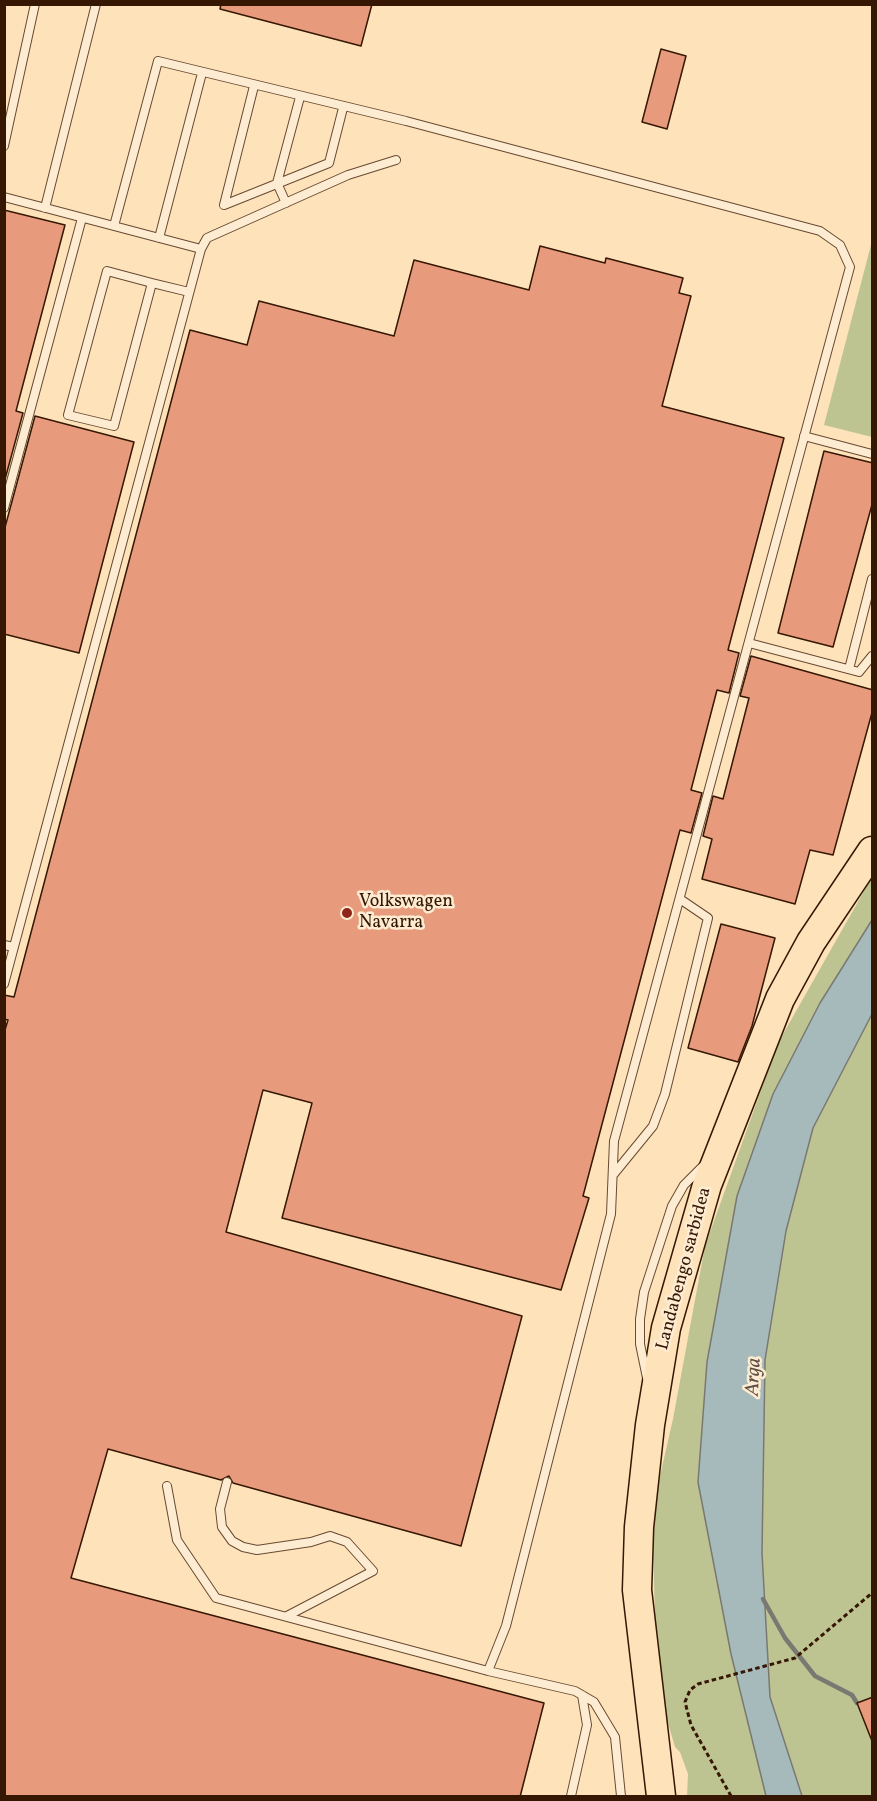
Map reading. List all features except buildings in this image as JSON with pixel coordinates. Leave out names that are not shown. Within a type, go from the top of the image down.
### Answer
[{"type":"highway","name":"Landabengo sarbidea","points":[[661,1797],[637,1590],[639,1527],[666,1328],[687,1248],[718,1155],[780,999],[811,942],[873,851]]},
{"type":"lane","points":[[4,146],[35,4]]},
{"type":"lane","points":[[45,208],[96,4]]},
{"type":"lane","points":[[114,226],[158,61],[343,108],[406,121],[820,231],[840,245],[850,267],[614,1141],[611,1214],[506,1626],[488,1671]]},
{"type":"lane","points":[[159,238],[202,73]]},
{"type":"lane","points":[[254,86],[224,205],[329,163],[343,108]]},
{"type":"lane","points":[[286,203],[277,183],[300,97]]},
{"type":"lane","points":[[4,984],[201,249],[207,238],[348,176],[396,160]]},
{"type":"lane","points":[[4,197],[201,249]]},
{"type":"lane","points":[[4,508],[82,218]]},
{"type":"lane","points":[[152,283],[114,426],[68,415],[107,271],[189,292]]},
{"type":"lane","points":[[804,436],[873,454]]},
{"type":"lane","points":[[849,669],[873,579]]},
{"type":"lane","points":[[748,643],[859,672],[873,656]]},
{"type":"lane","points":[[613,1175],[653,1126],[664,1094],[708,918],[680,899]]},
{"type":"lane","points":[[4,945],[14,947]]},
{"type":"lane","points":[[227,1482],[220,1509],[222,1527],[232,1541],[243,1548],[257,1550],[311,1542],[330,1536],[348,1542],[373,1571],[287,1616]]},
{"type":"lane","points":[[167,1486],[177,1540],[216,1598],[488,1671],[575,1691],[594,1702],[615,1737],[621,1797]]},
{"type":"lane","points":[[571,1797],[587,1725],[582,1695]]},
{"type":"path","points":[[731,1797],[691,1725],[685,1702],[690,1690],[698,1684],[795,1658],[873,1593]]},
{"type":"green space","points":[[872,241],[872,437],[824,425]]},
{"type":"green space","points":[[872,877],[872,920],[820,1003],[773,1094],[737,1196],[707,1362],[698,1482],[731,1654],[766,1796],[687,1796],[688,1774],[680,1752],[675,1747],[657,1686],[652,1511],[673,1419],[705,1246],[778,1043]]},
{"type":"green space","points":[[872,1014],[872,1796],[802,1796],[770,1697],[762,1553],[765,1360],[786,1231],[813,1128]]},
{"type":"water","name":"Arga","points":[[872,920],[872,1014],[813,1128],[786,1231],[765,1360],[762,1553],[770,1697],[802,1796],[766,1796],[731,1654],[698,1482],[707,1362],[737,1196],[773,1094],[820,1003]]},
{"type":"waterway","points":[[763,1599],[785,1638],[815,1676],[852,1695],[857,1703]]},
{"type":"place","name":"Volkswagen Navarra","points":[[347,913]]}]
